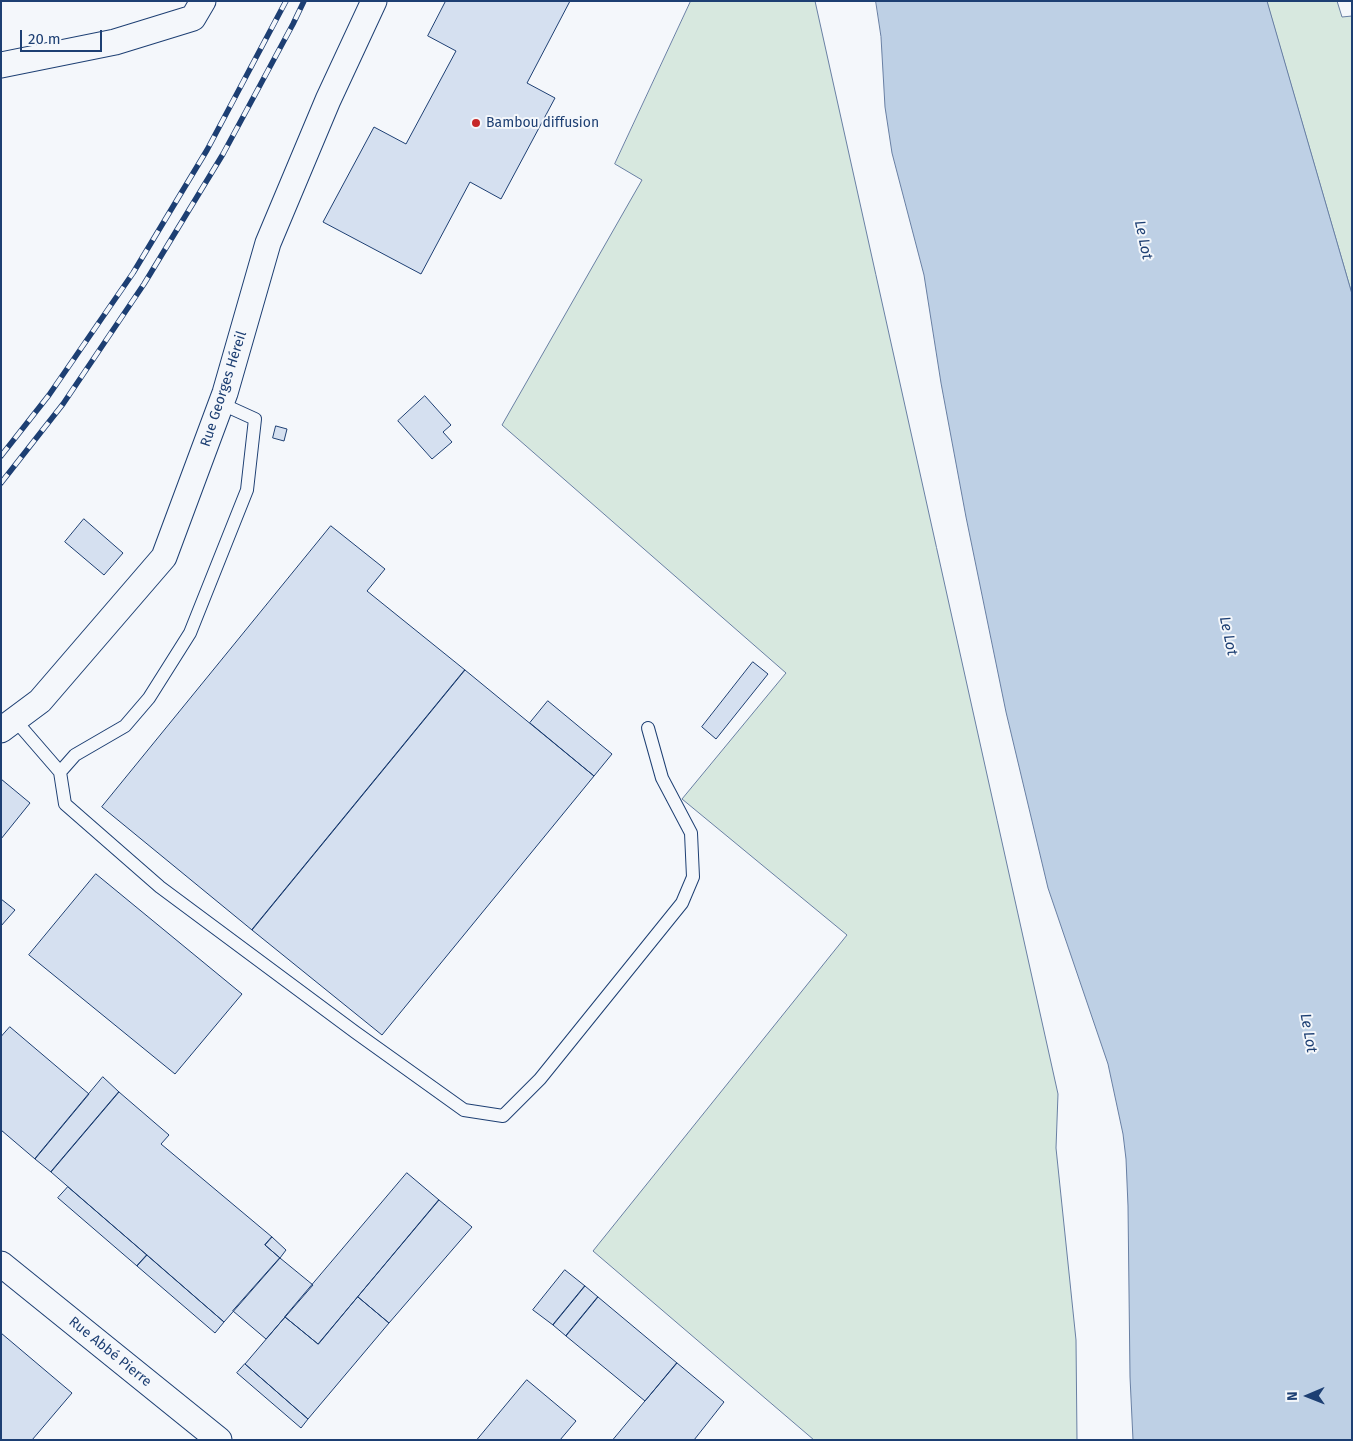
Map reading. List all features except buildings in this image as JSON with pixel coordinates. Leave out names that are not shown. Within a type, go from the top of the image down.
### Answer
[{"type":"street","points":[[1,64],[115,42],[193,18],[203,1]]},
{"type":"street","name":"Rue Georges Héreil","points":[[8,725],[40,702],[164,557],[222,404],[268,243],[328,100],[374,1]]},
{"type":"street","name":"Rue Abbé Pierre","points":[[1,1264],[220,1440]]},
{"type":"lane","points":[[60,772],[75,755],[125,726],[149,698],[190,633],[247,490],[255,420],[222,404]]},
{"type":"lane","points":[[8,725],[60,772],[65,804],[160,887],[355,1032],[464,1110],[503,1116],[540,1079],[682,903],[693,877],[691,833],[662,778],[648,728]]},
{"type":"shaded area","points":[[691,1],[815,1],[1058,1094],[1056,1148],[1076,1340],[1077,1440],[814,1440],[593,1251],[847,935],[682,799],[786,673],[502,425],[642,180],[615,164]]},
{"type":"shaded area","points":[[1267,1],[1337,1],[1342,17],[1352,16],[1352,294]]},
{"type":"water","name":"Le Lot","points":[[876,1],[1267,1],[1352,294],[1352,1440],[1133,1440],[1130,1377],[1128,1206],[1123,1134],[1108,1064],[1048,888],[1006,712],[966,517],[941,383],[924,275],[892,153],[885,107],[881,37]]},
{"type":"railway","points":[[1,456],[49,395],[133,273],[207,150],[286,1]]},
{"type":"railway","points":[[1,483],[63,404],[144,284],[223,154],[304,1]]},
{"type":"place","name":"Bambou diffusion","points":[[476,123]]}]
